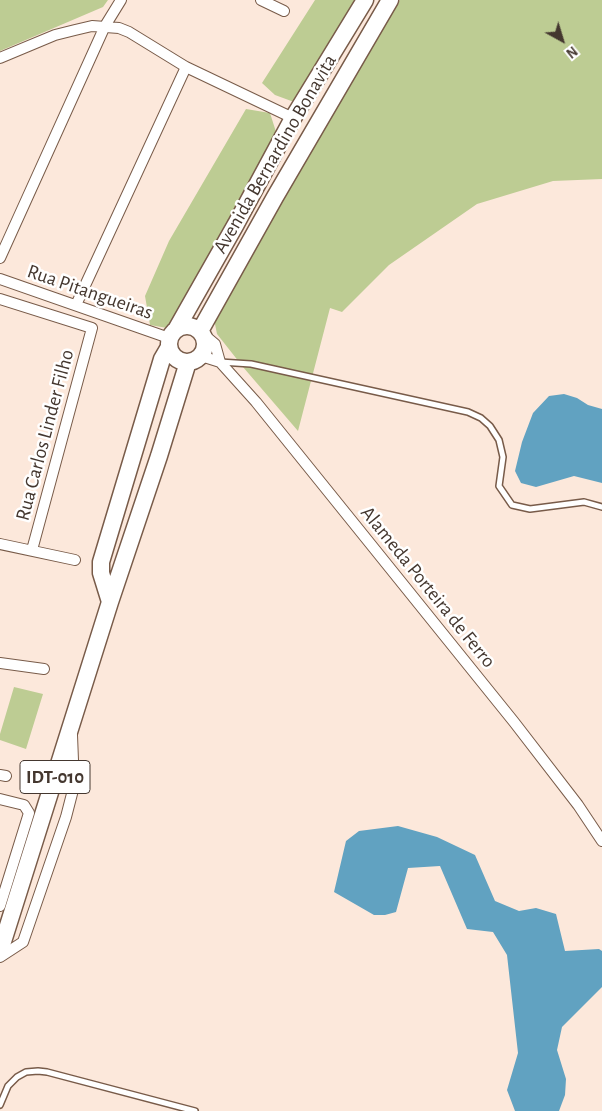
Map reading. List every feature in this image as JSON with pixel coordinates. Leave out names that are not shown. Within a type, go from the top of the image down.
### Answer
[{"type":"main road","name":"Avenida Bernardino Bonavita","points":[[110,602],[101,573],[101,562],[162,359],[293,118],[365,0]]},
{"type":"main road","name":"Avenida Bernardino Bonavita","points":[[110,602],[194,359],[206,343],[201,332],[275,197],[390,0]]},
{"type":"main road","points":[[194,359],[175,358],[172,338],[189,325],[201,332]]},
{"type":"main road","points":[[135,448],[160,456]]},
{"type":"main road","name":"IDT-010","points":[[0,951],[110,602]]},
{"type":"street","points":[[0,258],[105,26],[121,0]]},
{"type":"street","points":[[261,0],[284,10]]},
{"type":"street","points":[[0,58],[55,36],[92,26],[119,28],[130,32],[186,67],[293,118]]},
{"type":"street","points":[[76,305],[186,67]]},
{"type":"street","name":"Rua Pitangueiras","points":[[0,279],[172,338]]},
{"type":"street","name":"Rua Carlos Linder Filho","points":[[0,299],[92,328],[32,550]]},
{"type":"street","name":"Alameda Porteira de Ferro","points":[[201,332],[215,344],[220,362],[262,409],[502,707],[578,805],[602,841]]},
{"type":"street","name":"Alameda Porteira de Ferro","points":[[194,359],[220,362]]},
{"type":"street","points":[[0,544],[75,560]]},
{"type":"street","points":[[0,662],[44,669]]},
{"type":"street","points":[[0,957],[23,942],[66,818],[74,786],[71,727]]},
{"type":"street","points":[[0,798],[18,802],[27,807],[29,812],[0,906]]},
{"type":"lane","points":[[220,362],[251,364],[468,412],[481,418],[490,426],[499,440],[503,457],[499,486],[512,505],[530,509],[584,502],[602,507]]},
{"type":"lane","points":[[0,1105],[8,1086],[17,1077],[26,1072],[38,1071],[194,1111]]},
{"type":"green space","points":[[0,0],[108,0],[103,7],[0,51]]},
{"type":"green space","points":[[315,0],[356,0],[294,102],[275,95],[262,83]]},
{"type":"green space","points":[[400,0],[602,0],[602,179],[553,181],[477,204],[389,265],[342,312],[330,308],[298,431],[217,334],[214,319]]},
{"type":"green space","points":[[246,109],[270,113],[277,135],[167,328],[150,325],[145,296],[169,241]]},
{"type":"green space","points":[[14,687],[43,694],[26,749],[0,740],[0,734]]},
{"type":"water","points":[[564,394],[602,409],[602,483],[574,476],[536,487],[521,483],[515,471],[522,442],[533,413],[549,396]]},
{"type":"water","points":[[398,826],[437,837],[475,855],[495,901],[519,911],[536,908],[556,914],[565,951],[599,949],[602,951],[602,987],[562,1027],[557,1050],[566,1079],[565,1095],[559,1111],[515,1111],[507,1090],[518,1053],[507,955],[493,932],[467,929],[440,866],[408,868],[396,912],[385,915],[374,915],[334,892],[346,841],[359,831]]}]
